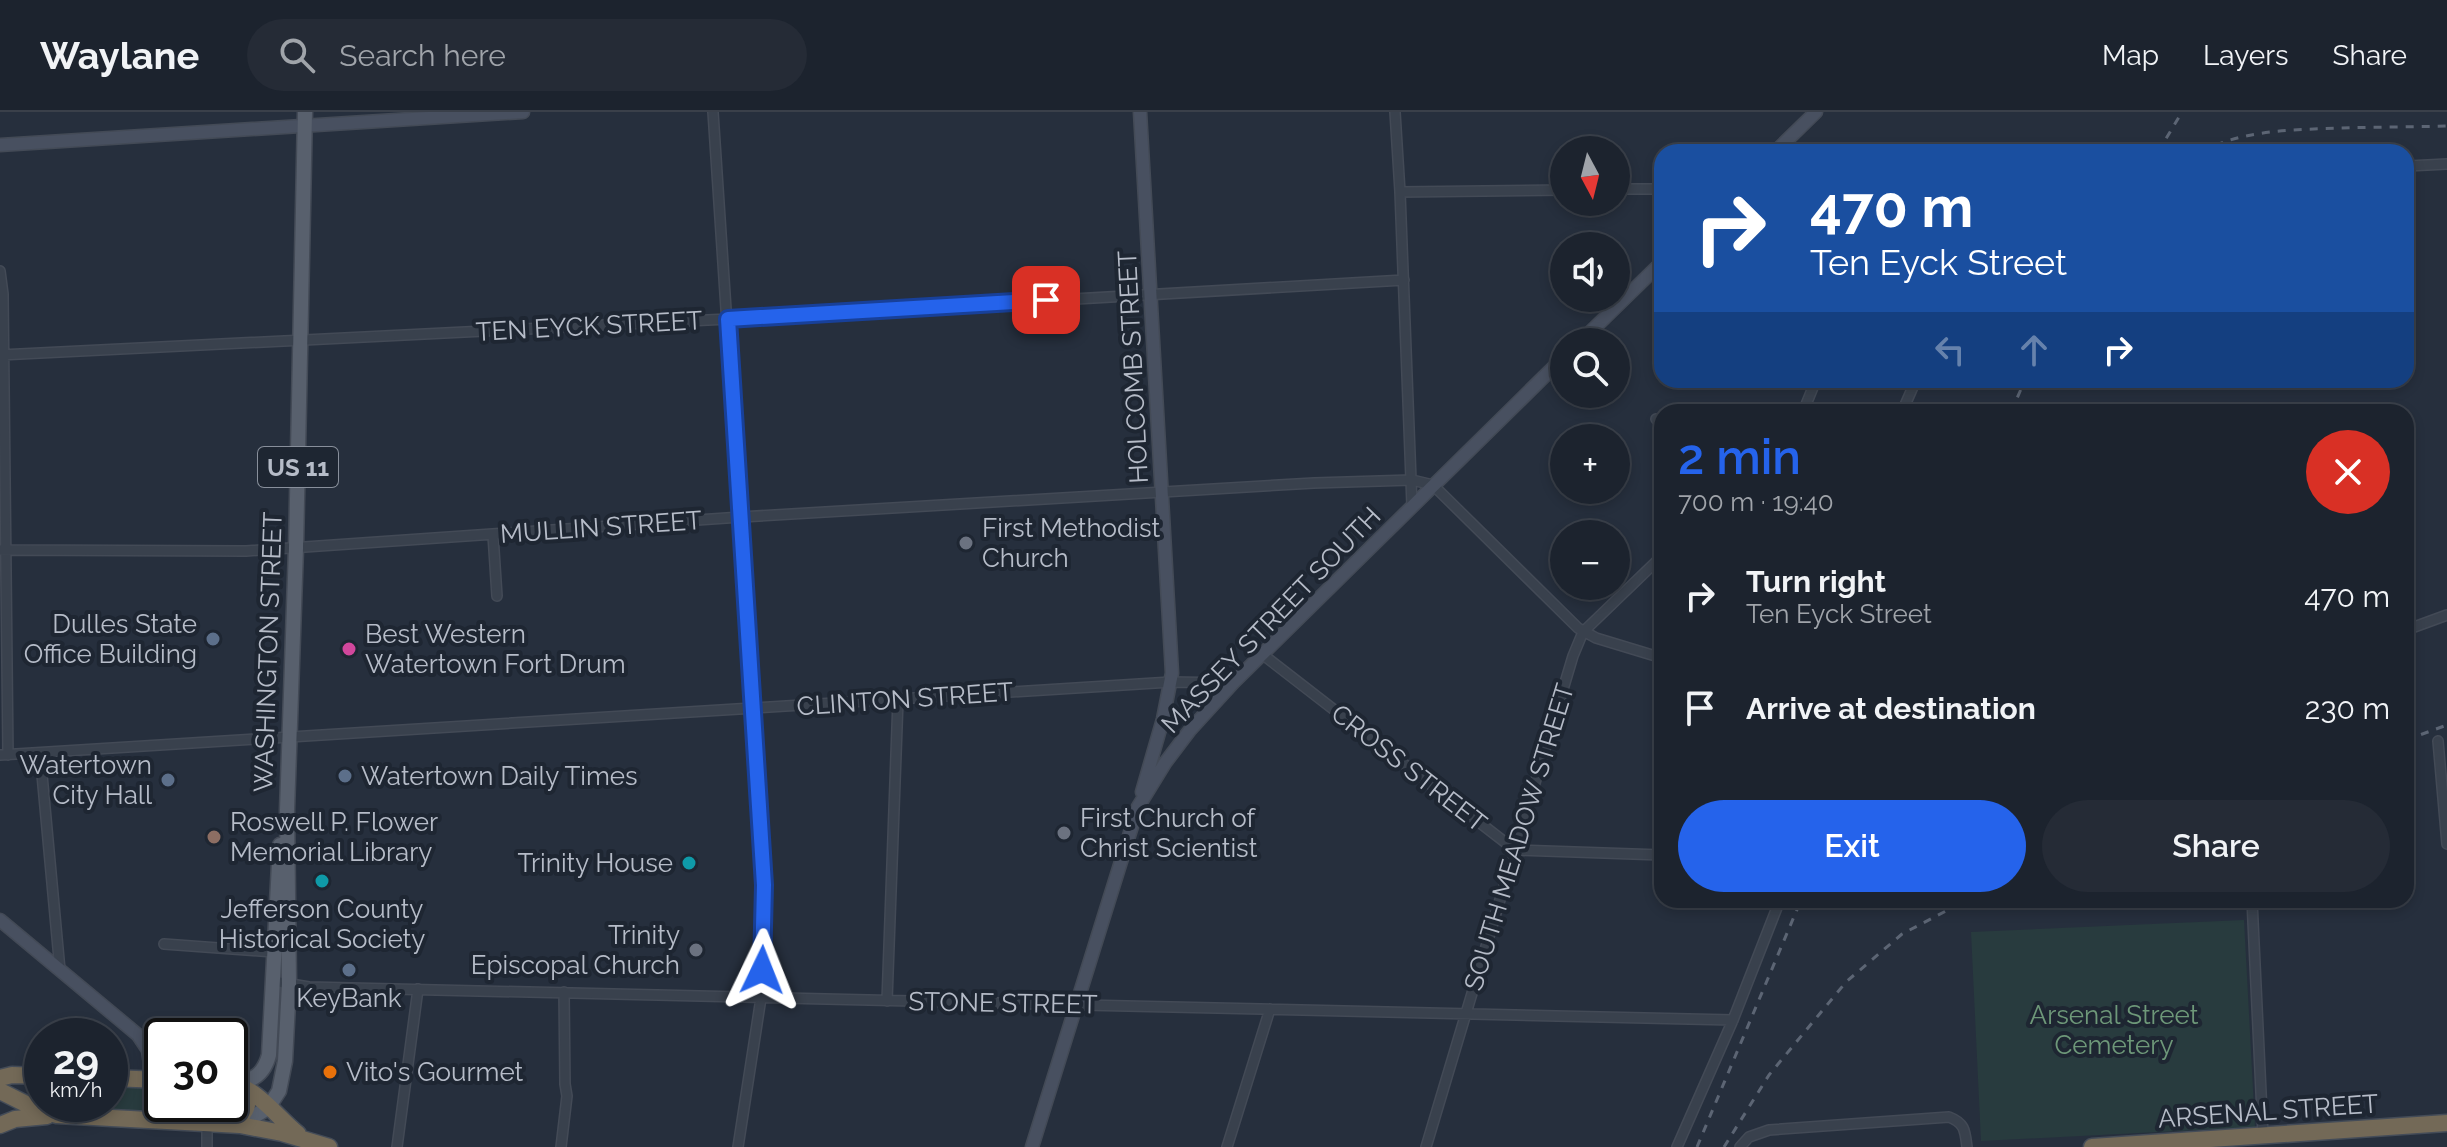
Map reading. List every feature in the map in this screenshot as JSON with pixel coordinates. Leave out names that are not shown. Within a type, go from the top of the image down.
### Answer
[{"type":"highway","points":[[0,1067],[24,1071]]},
{"type":"highway","points":[[0,1078],[24,1075]]},
{"type":"highway","points":[[248,1085],[256,1085],[268,1108],[312,1144]]},
{"type":"highway","points":[[0,1091],[24,1103]]},
{"type":"highway","points":[[0,1125],[24,1118]]},
{"type":"highway","points":[[207,1122],[267,1129],[329,1147]]},
{"type":"highway","name":"ARSENAL STREET","points":[[2092,1147],[2447,1123]]},
{"type":"main road","name":"WASHINGTON STREET","points":[[268,1108],[279,1091],[284,1072],[289,984],[287,810],[305,118]]},
{"type":"main road","name":"WASHINGTON STREET","points":[[256,1085],[269,1055],[279,858],[287,810]]},
{"type":"main road","points":[[225,1123],[251,1118],[268,1108]]},
{"type":"street","points":[[0,145],[305,118],[523,112]]},
{"type":"street","points":[[713,112],[764,885],[761,998],[738,1147]]},
{"type":"street","name":"HOLCOMB STREET","points":[[1138,807],[1171,682],[1140,112]]},
{"type":"street","points":[[1395,112],[1412,506]]},
{"type":"street","points":[[1783,144],[1816,112]]},
{"type":"street","points":[[2414,166],[2447,164]]},
{"type":"street","points":[[1630,189],[1654,189]]},
{"type":"street","points":[[1400,192],[1550,190]]},
{"type":"street","points":[[1594,328],[1654,270]]},
{"type":"street","points":[[0,271],[3,294],[4,755]]},
{"type":"street","name":"TEN EYCK STREET","points":[[2,354],[728,319],[1404,280]]},
{"type":"street","name":"MASSEY STREET SOUTH","points":[[1032,1147],[1138,807],[1165,763],[1233,683],[1550,371]]},
{"type":"street","name":"MULLIN STREET","points":[[4,550],[246,551],[1163,492],[1412,480],[1433,485]]},
{"type":"street","points":[[1433,485],[1583,632],[1654,655]]},
{"type":"street","points":[[493,535],[497,596]]},
{"type":"street","name":"SOUTH MEADOW STREET","points":[[1426,1147],[1573,656],[1583,632],[1654,564]]},
{"type":"street","points":[[2414,627],[2447,615]]},
{"type":"street","name":"CROSS STREET","points":[[1262,654],[1515,850]]},
{"type":"street","name":"CLINTON STREET","points":[[4,755],[1171,682],[1233,683]]},
{"type":"street","points":[[887,1001],[898,700]]},
{"type":"street","points":[[2438,741],[2447,844]]},
{"type":"street","points":[[40,753],[60,970]]},
{"type":"street","points":[[1515,850],[1654,855]]},
{"type":"street","points":[[1677,1147],[1733,1020],[1777,908]]},
{"type":"street","points":[[2252,908],[2263,1135]]},
{"type":"street","points":[[0,920],[138,1035],[144,1044]]},
{"type":"street","points":[[164,944],[273,952]]},
{"type":"street","name":"STONE STREET","points":[[273,981],[309,987],[1733,1020]]},
{"type":"street","points":[[397,1147],[418,989]]},
{"type":"street","points":[[561,1147],[567,1096],[564,992]]},
{"type":"street","points":[[1227,1147],[1270,1009]]},
{"type":"street","points":[[1740,1147],[1749,1137],[1769,1130],[1949,1117],[1964,1126],[1967,1147]]},
{"type":"street","points":[[207,1122],[207,1147]]},
{"type":"green space","name":"Arsenal Street Cemetery","points":[[2244,920],[2255,1127],[1981,1141],[1971,932]]},
{"type":"green space","points":[[128,1086],[144,1086],[144,1112],[128,1111]]},
{"type":"railway","points":[[2163,144],[2182,112]]},
{"type":"railway","points":[[2217,144],[2252,135],[2305,129],[2447,126]]},
{"type":"railway","points":[[2014,404],[2022,388]]},
{"type":"railway","points":[[2414,737],[2447,725]]},
{"type":"railway","points":[[1697,1147],[1798,908]]},
{"type":"railway","points":[[1724,1147],[1769,1075],[1846,982],[1902,934],[1952,908]]},
{"type":"place","name":"First Methodist Church","points":[[966,543]]},
{"type":"place","name":"Dulles State Office Building","points":[[213,639]]},
{"type":"place","name":"Best Western Watertown Fort Drum","points":[[349,649]]},
{"type":"place","name":"Watertown Daily Times","points":[[345,776]]},
{"type":"place","name":"Watertown City Hall","points":[[168,780]]},
{"type":"place","name":"First Church of Christ Scientist","points":[[1064,833]]},
{"type":"place","name":"Roswell P. Flower Memorial Library","points":[[214,837]]},
{"type":"place","name":"Trinity House","points":[[689,863]]},
{"type":"place","name":"Jefferson County Historical Society","points":[[322,881]]},
{"type":"place","name":"Trinity Episcopal Church","points":[[696,950]]},
{"type":"place","name":"KeyBank","points":[[349,970]]},
{"type":"place","name":"Vito's Gourmet","points":[[330,1072]]},
{"type":"route","points":[[762,970],[764,885],[728,319],[1046,300]]}]
